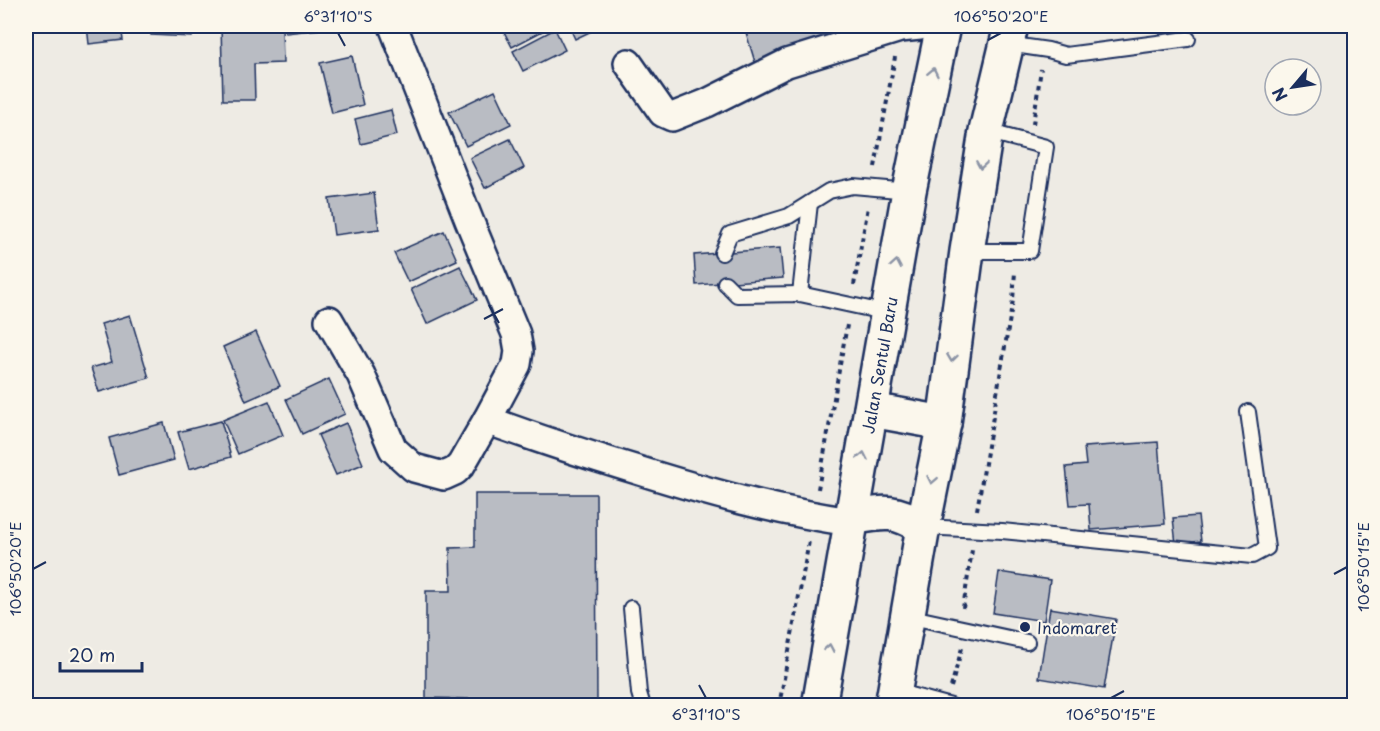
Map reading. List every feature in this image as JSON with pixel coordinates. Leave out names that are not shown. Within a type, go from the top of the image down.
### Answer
[{"type":"main road","name":"Jalan Sentul Baru","points":[[819,705],[909,191],[943,26]]},
{"type":"main road","points":[[893,698],[944,423],[967,250],[986,131],[1009,34]]},
{"type":"main road","points":[[871,411],[944,423]]},
{"type":"main road","points":[[851,520],[879,513],[902,515],[923,527]]},
{"type":"street","points":[[329,320],[361,375],[393,449],[414,468],[444,476],[461,465],[517,364],[519,351],[516,334],[393,26]]},
{"type":"street","points":[[628,63],[663,113],[672,117],[707,103],[788,63],[910,27]]},
{"type":"street","points":[[487,420],[728,498],[813,517],[851,520]]},
{"type":"lane","points":[[1009,34],[1066,55],[1188,39]]},
{"type":"lane","points":[[967,250],[1030,251],[1046,147],[986,131]]},
{"type":"lane","points":[[722,253],[730,234],[789,216],[829,191],[854,186],[909,191]]},
{"type":"lane","points":[[800,294],[810,203]]},
{"type":"lane","points":[[725,283],[737,296],[800,294],[888,313]]},
{"type":"lane","points":[[923,527],[1002,531],[1252,556],[1267,548],[1248,412]]},
{"type":"lane","points":[[631,608],[639,693],[643,705]]},
{"type":"lane","points":[[907,616],[1027,642]]},
{"type":"lane","points":[[893,698],[948,705]]},
{"type":"path","points":[[779,705],[872,187],[910,27]]},
{"type":"path","points":[[1029,144],[1041,70],[1048,50]]},
{"type":"path","points":[[948,705],[963,651],[961,626],[1013,300],[1016,252]]},
{"type":"building","points":[[87,26],[121,26],[123,40],[89,44]]},
{"type":"building","points":[[151,26],[193,26],[192,37],[151,35]]},
{"type":"building","points":[[221,26],[282,26],[283,63],[254,64],[255,100],[223,100]]},
{"type":"building","points":[[285,26],[340,26],[340,27],[286,33]]},
{"type":"building","points":[[501,26],[552,26],[512,47]]},
{"type":"building","points":[[569,26],[602,26],[575,39]]},
{"type":"building","points":[[744,26],[867,26],[755,62]]},
{"type":"building","points":[[555,29],[565,50],[523,71],[513,51]]},
{"type":"building","points":[[352,56],[363,105],[332,113],[320,63]]},
{"type":"building","points":[[495,90],[511,124],[466,146],[449,112]]},
{"type":"building","points":[[391,110],[397,135],[361,144],[355,119]]},
{"type":"building","points":[[510,139],[524,168],[485,188],[470,158]]},
{"type":"building","points":[[374,193],[379,229],[334,235],[329,199]]},
{"type":"building","points":[[444,231],[457,260],[408,282],[394,253]]},
{"type":"building","points":[[780,248],[783,278],[696,285],[694,255]]},
{"type":"building","points":[[460,266],[477,300],[427,324],[411,289]]},
{"type":"building","points":[[130,315],[149,378],[99,392],[91,368],[112,362],[101,324]]},
{"type":"building","points":[[256,332],[280,386],[246,401],[223,347]]},
{"type":"building","points":[[329,379],[345,414],[302,434],[286,399]]},
{"type":"building","points":[[269,401],[283,435],[238,454],[223,420]]},
{"type":"building","points":[[221,421],[231,457],[189,469],[178,432]]},
{"type":"building","points":[[164,423],[174,460],[119,475],[109,438]]},
{"type":"building","points":[[346,423],[363,464],[336,475],[318,435]]},
{"type":"building","points":[[1158,442],[1165,524],[1091,530],[1089,504],[1070,505],[1066,467],[1086,465],[1084,447]]},
{"type":"building","points":[[475,494],[596,494],[597,706],[479,706],[479,699],[426,698],[426,591],[451,591],[450,548],[475,547]]},
{"type":"building","points":[[1198,516],[1201,541],[1176,544],[1173,518]]},
{"type":"building","points":[[999,572],[1050,580],[1044,621],[993,613]]},
{"type":"building","points":[[1050,608],[1116,619],[1104,689],[1039,678]]},
{"type":"place","name":"Indomaret","points":[[1025,627]]}]
